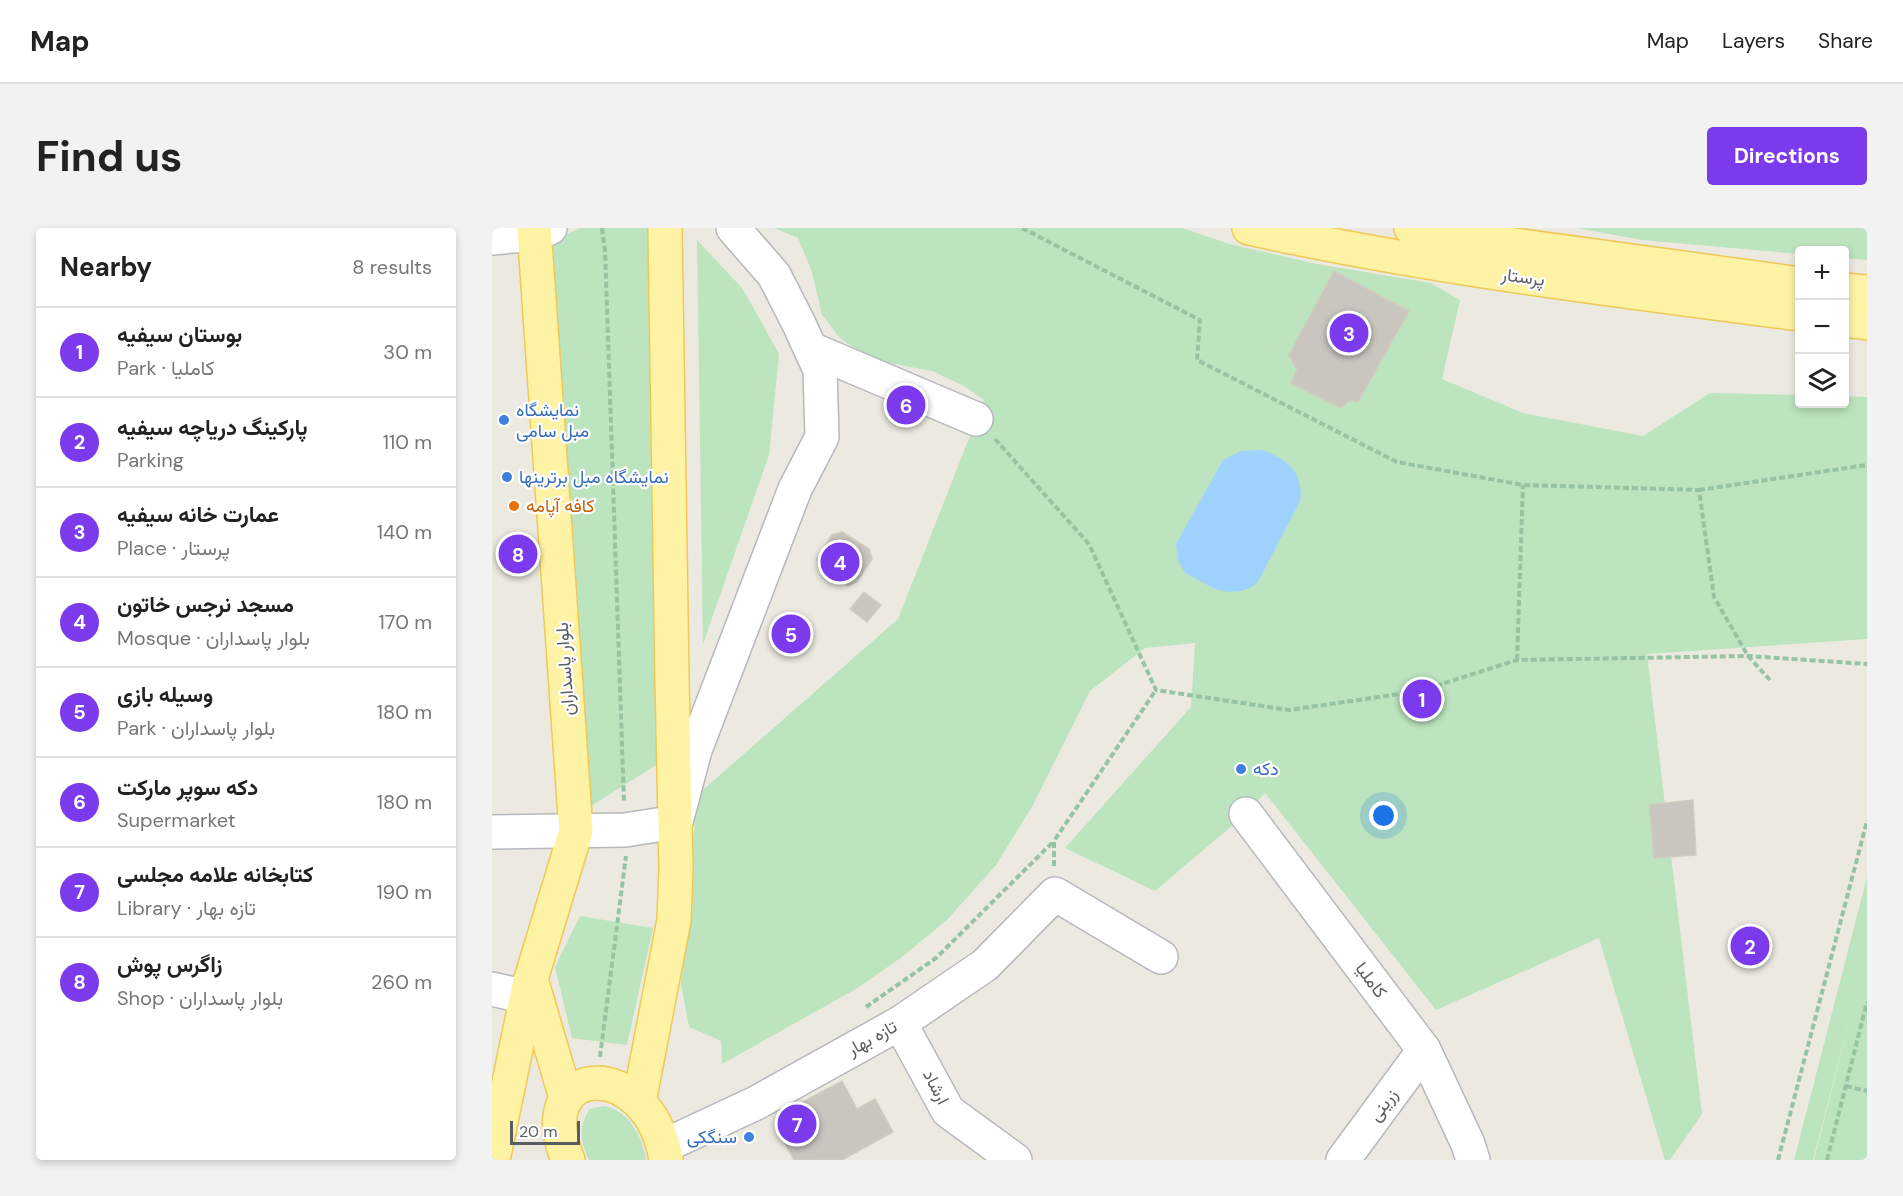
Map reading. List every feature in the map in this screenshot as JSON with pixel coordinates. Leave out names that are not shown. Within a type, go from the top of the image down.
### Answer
[{"type":"main road","points":[[639,1102],[674,920],[676,869],[665,228]]},
{"type":"main road","name":"پرستار","points":[[1249,228],[1454,267],[1795,313]]},
{"type":"main road","name":"پرستار","points":[[1411,228],[1500,243],[1795,283]]},
{"type":"main road","name":"بلوار پاسداران","points":[[493,1160],[529,988],[576,831],[540,230]]},
{"type":"main road","points":[[1849,290],[1867,292]]},
{"type":"main road","points":[[1849,321],[1867,323]]},
{"type":"main road","points":[[529,988],[566,1098]]},
{"type":"main road","points":[[559,1155],[560,1115],[566,1098],[579,1086],[597,1081],[614,1085],[639,1102],[654,1123],[665,1153]]},
{"type":"street","points":[[492,832],[625,830],[676,822],[695,750],[795,489],[822,437],[820,370],[774,275],[732,228]]},
{"type":"street","points":[[492,238],[540,230]]},
{"type":"street","points":[[811,350],[976,419]]},
{"type":"street","name":"کاملیا","points":[[1246,814],[1424,1050],[1468,1144],[1473,1160]]},
{"type":"street","points":[[1055,894],[1161,957]]},
{"type":"street","name":"تازه بهار","points":[[665,1153],[900,1023],[985,965],[1055,894]]},
{"type":"street","points":[[492,989],[529,988]]},
{"type":"street","name":"ارشاد","points":[[900,1023],[948,1111],[1015,1160]]},
{"type":"street","name":"زرینی","points":[[1343,1160],[1424,1050]]},
{"type":"path","points":[[597,1081],[626,856],[607,286],[602,228]]},
{"type":"path","points":[[1022,228],[1200,320],[1197,360],[1397,462],[1523,485],[1699,490],[1867,465]]},
{"type":"path","points":[[976,419],[1089,544],[1156,690]]},
{"type":"path","points":[[1517,660],[1523,485]]},
{"type":"path","points":[[1699,490],[1714,597],[1748,656],[1770,680]]},
{"type":"path","points":[[1156,690],[1289,710],[1420,691],[1517,660],[1748,656],[1867,664]]},
{"type":"path","points":[[864,1008],[936,958],[1054,841],[1156,690]]},
{"type":"path","points":[[1778,1160],[1867,821]]},
{"type":"path","points":[[1054,841],[1055,894]]},
{"type":"path","points":[[1827,1160],[1867,1002]]},
{"type":"path","points":[[1846,1086],[1867,1091]]},
{"type":"green space","points":[[580,228],[656,228],[661,762],[583,811],[549,242]]},
{"type":"green space","points":[[774,228],[1182,228],[1229,244],[1317,264],[1431,283],[1460,300],[1442,379],[1523,413],[1643,436],[1710,393],[1795,395],[1795,408],[1849,408],[1849,396],[1867,397],[1867,639],[1647,654],[1702,1114],[1670,1160],[1665,1160],[1599,938],[1436,1010],[1265,793],[1246,814],[1155,891],[1065,848],[1191,707],[1195,643],[1145,648],[1090,691],[1033,805],[996,865],[947,920],[902,957],[856,989],[722,1064],[721,1041],[689,1027],[681,984],[697,795],[898,619],[984,400],[964,386],[932,371],[884,362],[860,352],[840,338],[822,315],[812,272],[798,238]]},
{"type":"green space","points":[[1576,228],[1867,228],[1867,260],[1849,258],[1849,246],[1795,246],[1795,254],[1642,240]]},
{"type":"green space","points":[[697,240],[743,289],[779,354],[769,455],[703,644]]},
{"type":"green space","points":[[1867,877],[1867,1160],[1814,1160],[1855,998],[1813,1160],[1794,1160]]},
{"type":"green space","points":[[580,916],[653,928],[627,1045],[572,1038],[555,967]]},
{"type":"green space","points":[[603,1106],[620,1112],[627,1118],[642,1142],[646,1160],[589,1160],[582,1140],[582,1128],[590,1109]]},
{"type":"water","points":[[1262,450],[1286,462],[1292,468],[1299,482],[1300,501],[1258,582],[1241,591],[1228,592],[1215,589],[1185,573],[1178,561],[1176,544],[1223,460],[1241,451]]},
{"type":"building","points":[[1334,271],[1409,311],[1358,402],[1350,400],[1341,408],[1291,383],[1297,370],[1289,355]]},
{"type":"building","points":[[842,532],[869,549],[872,559],[857,582],[848,586],[819,569],[817,559],[832,535]]},
{"type":"building","points":[[864,592],[881,605],[867,622],[850,609]]},
{"type":"building","points":[[1693,800],[1696,855],[1654,858],[1649,805]]},
{"type":"building","points":[[842,1081],[857,1109],[875,1099],[893,1132],[842,1160],[794,1160],[779,1132],[786,1129],[778,1115]]},
{"type":"place","name":"عمارت خانه سیفیه","points":[[1349,333]]},
{"type":"place","name":"دکه سوپر مارکت","points":[[906,405]]},
{"type":"place","name":"نمایشگاه مبل سامی","points":[[504,420]]},
{"type":"place","name":"نمایشگاه مبل برترینها","points":[[507,477]]},
{"type":"place","name":"کافه آپامه","points":[[514,506]]},
{"type":"place","name":"زاگرس پوش","points":[[518,554]]},
{"type":"place","name":"مسجد نرجس خاتون","points":[[840,562]]},
{"type":"place","name":"وسیله بازی","points":[[791,634]]},
{"type":"place","name":"بوستان سیفیه","points":[[1422,699]]},
{"type":"place","name":"دکه","points":[[1241,769]]},
{"type":"place","name":"پارکینگ دریاچه سیفیه","points":[[1750,946]]},
{"type":"place","name":"کتابخانه علامه مجلسی","points":[[797,1124]]},
{"type":"place","name":"سنگکی","points":[[749,1137]]}]
